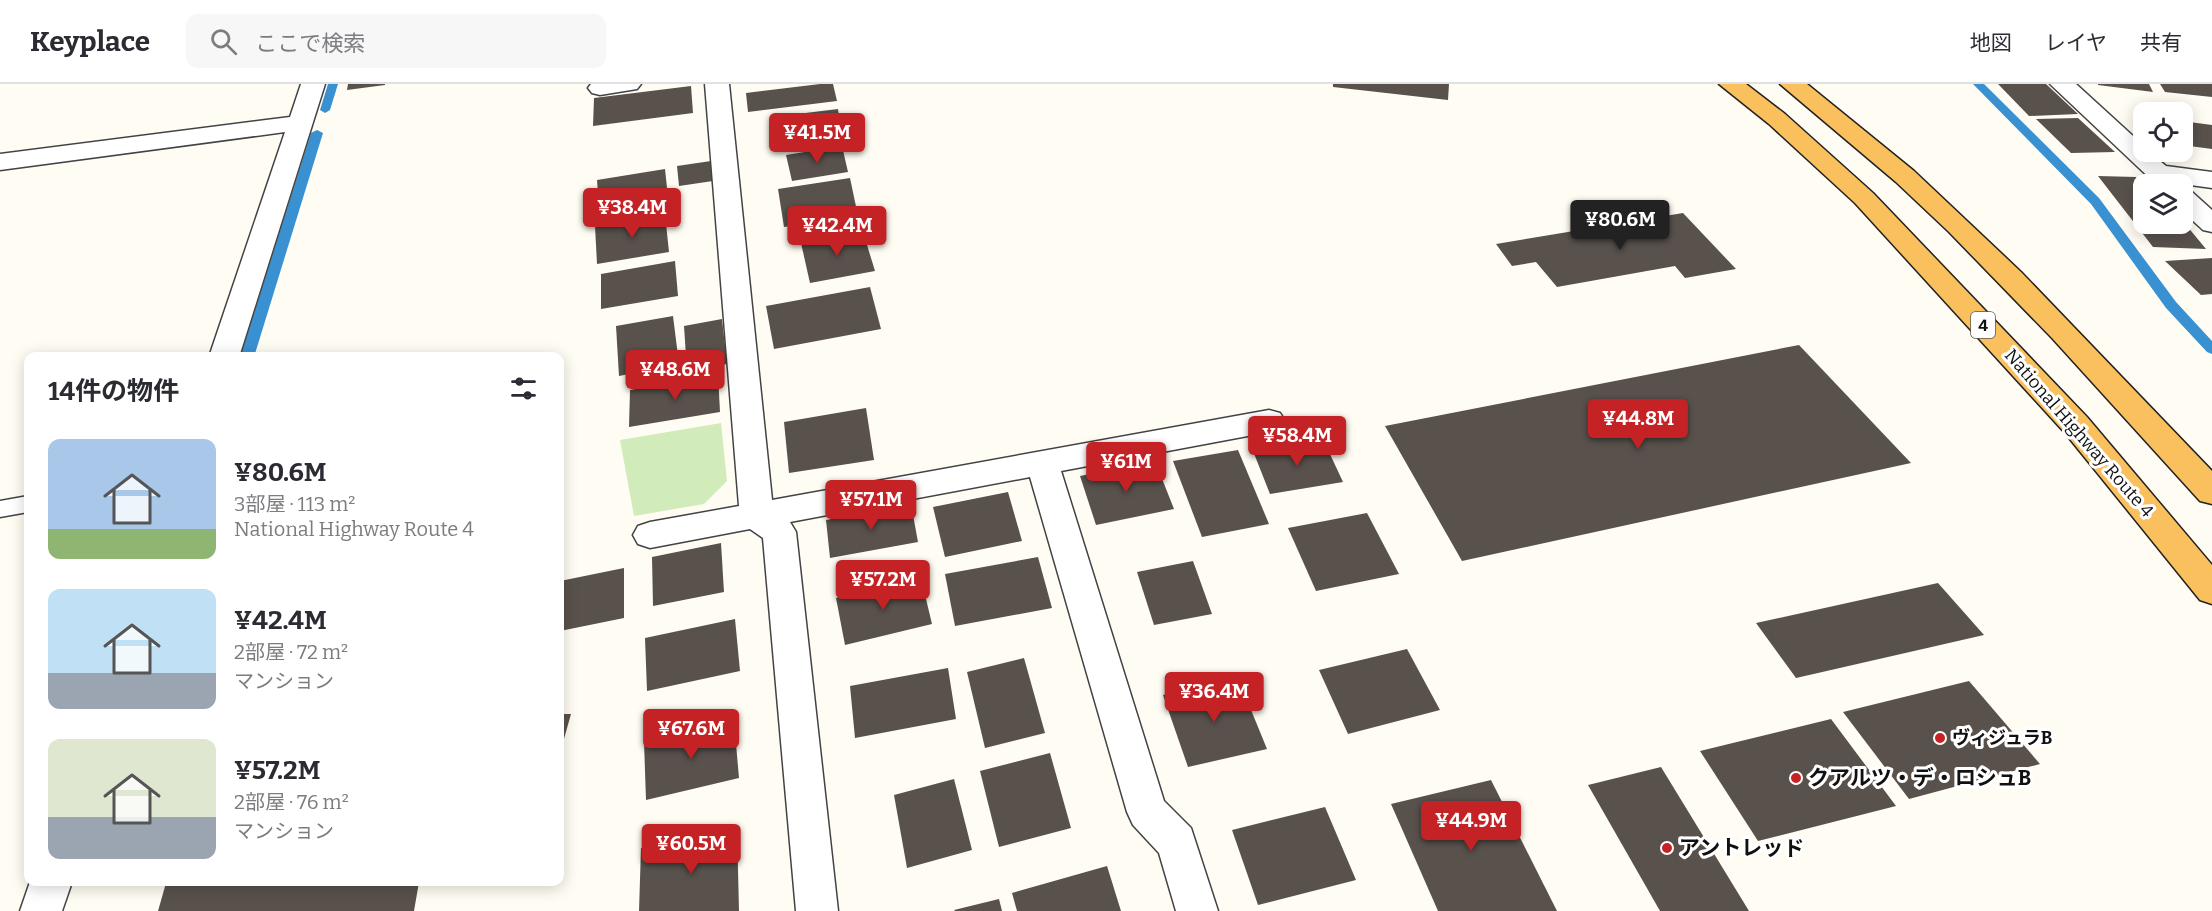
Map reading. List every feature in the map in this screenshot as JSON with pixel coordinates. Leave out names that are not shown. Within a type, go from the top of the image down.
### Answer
[{"type":"highway","name":"National Highway Route 4","points":[[1731,84],[1777,120],[1864,198],[2076,425],[2212,590]]},
{"type":"highway","points":[[1792,84],[1827,110],[1924,192],[2044,313],[2212,492]]},
{"type":"street","points":[[226,352],[314,84]]},
{"type":"street","points":[[600,88],[629,84]]},
{"type":"street","points":[[717,84],[756,517]]},
{"type":"street","points":[[2062,84],[2159,174]]},
{"type":"street","points":[[0,162],[301,123]]},
{"type":"street","points":[[2193,180],[2212,180]]},
{"type":"street","points":[[2193,206],[2212,224]]},
{"type":"street","points":[[650,536],[1269,421]]},
{"type":"street","points":[[1042,463],[1146,812],[1176,842],[1197,911]]},
{"type":"street","points":[[756,517],[779,532],[817,911]]},
{"type":"street","points":[[41,911],[50,886]]},
{"type":"lane","points":[[0,509],[24,505]]},
{"type":"green space","points":[[721,423],[727,481],[704,504],[634,516],[620,440]]},
{"type":"building","points":[[348,84],[385,84],[385,85],[347,90]]},
{"type":"building","points":[[833,84],[837,101],[748,112],[746,93]]},
{"type":"building","points":[[1333,84],[1449,84],[1448,100],[1333,87]]},
{"type":"building","points":[[1998,84],[2046,84],[2078,114],[2029,116]]},
{"type":"building","points":[[2149,84],[2153,92],[2098,85]]},
{"type":"building","points":[[2160,84],[2212,84],[2212,97],[2165,92]]},
{"type":"building","points":[[691,86],[693,113],[593,126],[594,98]]},
{"type":"building","points":[[838,109],[842,135],[775,143],[773,117]]},
{"type":"building","points":[[2078,118],[2115,152],[2071,153],[2036,119]]},
{"type":"building","points":[[2193,122],[2212,125],[2212,149],[2193,146]]},
{"type":"building","points":[[842,146],[848,172],[792,181],[786,155]]},
{"type":"building","points":[[711,161],[713,181],[679,186],[677,166]]},
{"type":"building","points":[[665,169],[668,197],[599,208],[597,180]]},
{"type":"building","points":[[2098,176],[2133,177],[2133,221]]},
{"type":"building","points":[[850,178],[858,216],[784,227],[778,189]]},
{"type":"building","points":[[1683,213],[1736,269],[1685,278],[1675,266],[1557,287],[1536,262],[1512,266],[1496,244]]},
{"type":"building","points":[[665,214],[669,252],[597,264],[595,226]]},
{"type":"building","points":[[863,232],[875,271],[810,283],[801,243]]},
{"type":"building","points":[[2193,233],[2206,249],[2153,247],[2143,234]]},
{"type":"building","points":[[2212,258],[2212,294],[2201,295],[2165,261]]},
{"type":"building","points":[[675,261],[678,296],[601,309],[601,274]]},
{"type":"building","points":[[870,287],[881,329],[774,349],[766,306]]},
{"type":"building","points":[[673,316],[679,364],[619,376],[616,326]]},
{"type":"building","points":[[722,319],[727,364],[687,371],[684,326]]},
{"type":"building","points":[[1799,345],[1911,463],[1462,561],[1385,426]]},
{"type":"building","points":[[718,374],[720,412],[629,427],[630,390]]},
{"type":"building","points":[[866,408],[874,460],[789,473],[784,422]]},
{"type":"building","points":[[1323,439],[1343,482],[1270,494],[1253,451]]},
{"type":"building","points":[[1238,450],[1269,524],[1202,537],[1173,461]]},
{"type":"building","points":[[1155,461],[1174,509],[1096,525],[1080,476]]},
{"type":"building","points":[[1008,492],[1022,541],[945,557],[933,507]]},
{"type":"building","points":[[911,504],[918,542],[830,558],[826,520]]},
{"type":"building","points":[[1367,513],[1399,574],[1316,591],[1288,528]]},
{"type":"building","points":[[721,543],[724,592],[653,606],[652,557]]},
{"type":"building","points":[[1038,557],[1052,608],[955,626],[945,574]]},
{"type":"building","points":[[1193,561],[1212,614],[1154,625],[1137,572]]},
{"type":"building","points":[[624,568],[624,618],[564,630],[564,580]]},
{"type":"building","points":[[921,578],[932,624],[845,645],[836,598]]},
{"type":"building","points":[[1938,583],[1984,635],[1796,678],[1756,623]]},
{"type":"building","points":[[735,619],[740,671],[647,691],[645,638]]},
{"type":"building","points":[[1407,649],[1440,710],[1348,734],[1319,670]]},
{"type":"building","points":[[1024,658],[1045,733],[985,748],[967,672]]},
{"type":"building","points":[[948,668],[956,719],[855,738],[850,686]]},
{"type":"building","points":[[1238,678],[1267,749],[1188,767],[1163,695]]},
{"type":"building","name":"ヴィジュラB","points":[[1969,681],[2040,764],[1909,799],[1843,712]]},
{"type":"building","points":[[564,714],[571,714],[564,739]]},
{"type":"building","name":"クアルツ・デ・ロシュB","points":[[1831,719],[1896,806],[1758,841],[1700,751]]},
{"type":"building","points":[[734,721],[739,778],[646,800],[644,742]]},
{"type":"building","points":[[1050,753],[1071,828],[999,847],[980,771]]},
{"type":"building","name":"アントレッド","points":[[1661,767],[1749,911],[1660,911],[1588,785]]},
{"type":"building","points":[[954,779],[972,850],[907,868],[894,795]]},
{"type":"building","points":[[1491,780],[1557,911],[1438,911],[1391,804]]},
{"type":"building","points":[[1325,807],[1356,880],[1258,905],[1232,830]]},
{"type":"building","points":[[737,828],[739,911],[639,911],[641,848]]},
{"type":"building","points":[[1107,866],[1121,911],[1017,911],[1012,893]]},
{"type":"building","points":[[165,886],[418,886],[414,911],[158,911]]},
{"type":"building","points":[[999,899],[1002,911],[954,910]]},
{"type":"waterway","points":[[325,110],[333,84]]},
{"type":"waterway","points":[[1978,84],[2095,201],[2171,305],[2212,349]]},
{"type":"waterway","points":[[249,352],[317,133]]},
{"type":"place","name":"ヴィジュラB","points":[[1940,738]]},
{"type":"place","name":"クアルツ・デ・ロシュB","points":[[1796,778]]},
{"type":"place","name":"アントレッド","points":[[1667,848]]}]
